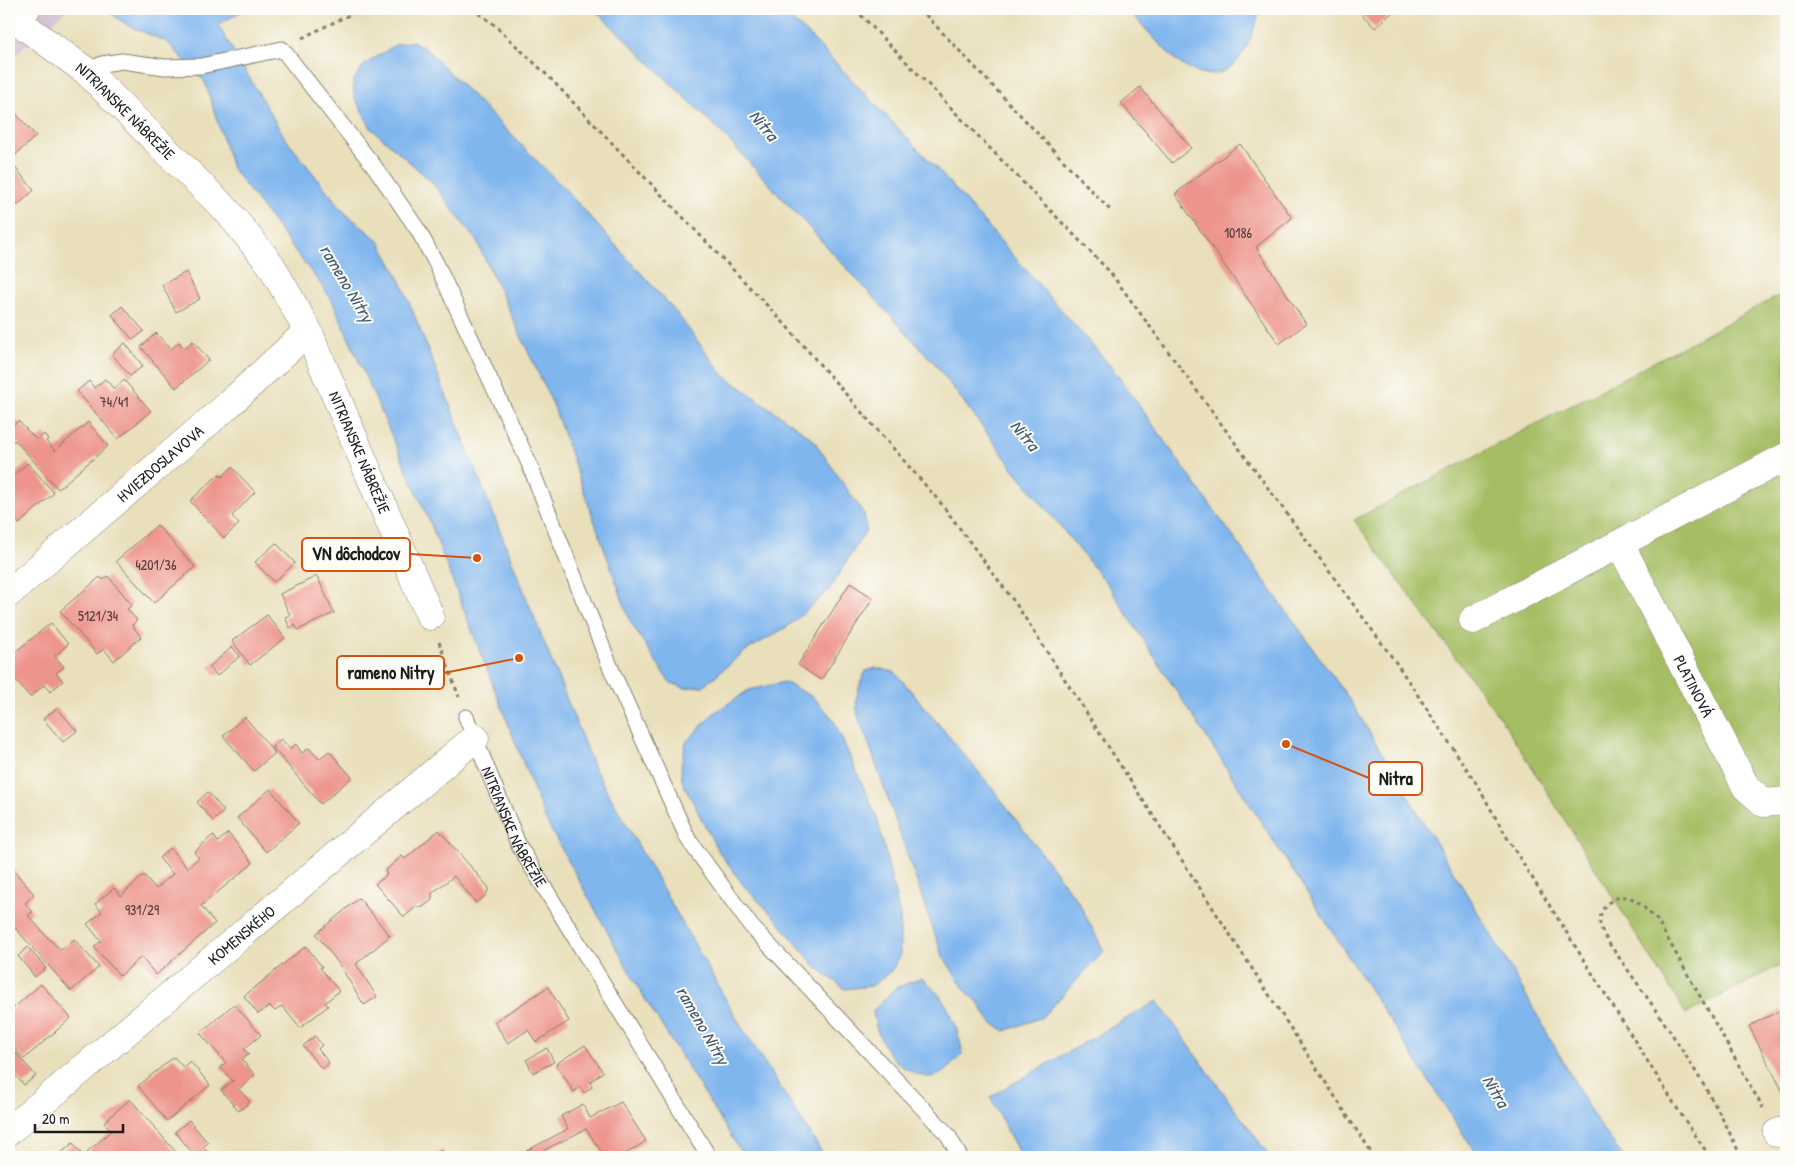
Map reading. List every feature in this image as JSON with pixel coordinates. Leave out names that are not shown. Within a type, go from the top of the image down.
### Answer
[{"type":"street","name":"NITRIANSKE NÁBREŽIE","points":[[21,20],[86,71],[229,213],[271,265],[308,331],[430,616]]},
{"type":"street","name":"HVIEZDOSLAVOVA","points":[[9,593],[226,407],[308,331]]},
{"type":"street","points":[[1473,620],[1786,457]]},
{"type":"street","name":"PLATINOVÁ","points":[[1620,544],[1746,787],[1764,803],[1786,800]]},
{"type":"street","name":"KOMENSKÉHO","points":[[9,1131],[470,727]]},
{"type":"lane","points":[[86,71],[102,64],[122,61],[165,67],[201,66],[282,49],[374,166],[418,230],[436,263],[528,461],[612,671],[688,839],[751,926],[948,1135],[960,1157]]},
{"type":"lane","name":"NITRIANSKE NÁBREŽIE","points":[[470,727],[519,846],[708,1157]]},
{"type":"path","points":[[282,49],[361,9]]},
{"type":"path","points":[[472,9],[491,22],[548,76],[782,321],[940,502],[1016,604],[1374,1157]]},
{"type":"path","points":[[855,9],[1110,272],[1397,664],[1476,783],[1509,842],[1710,1157]]},
{"type":"path","points":[[920,9],[1111,211]]},
{"type":"path","points":[[430,616],[470,727]]},
{"type":"path","points":[[1741,1157],[1725,1122],[1689,1057],[1608,942],[1600,925],[1601,914],[1604,907],[1612,899],[1619,897],[1634,900],[1657,920],[1781,1131]]},
{"type":"shaded area","points":[[9,9],[68,9],[9,60]]},
{"type":"green space","points":[[1786,292],[1786,962],[1686,1014],[1504,723],[1354,520]]},
{"type":"water","points":[[104,9],[245,9],[218,25],[285,138],[344,212],[379,241],[400,279],[594,768],[741,1026],[825,1157],[744,1157],[643,996],[545,819],[431,525],[331,298],[232,168],[205,82],[167,42],[129,26]]},
{"type":"water","points":[[594,9],[778,9],[807,33],[939,171],[1113,369],[1350,700],[1504,956],[1593,1115],[1623,1157],[1478,1157],[1108,585],[1013,468],[936,365],[721,132]]},
{"type":"water","points":[[1127,9],[1260,9],[1251,37],[1236,62],[1226,70],[1214,74],[1200,73],[1178,62]]},
{"type":"water","points":[[413,41],[428,51],[564,188],[675,311],[723,375],[812,438],[864,514],[866,530],[829,590],[790,625],[744,652],[703,686],[685,688],[669,682],[630,621],[554,407],[477,242],[432,182],[371,128],[354,96],[353,81],[364,65],[395,45]]},
{"type":"water","points":[[876,668],[895,672],[992,788],[1079,903],[1104,951],[1042,1017],[1005,1031],[989,1021],[978,1002],[966,991],[942,955],[858,716],[856,700],[861,682],[866,671]]},
{"type":"water","points":[[784,682],[813,697],[833,719],[877,817],[900,916],[900,957],[891,971],[872,986],[845,989],[815,966],[777,920],[744,886],[717,849],[682,781],[681,766],[686,742],[714,713],[749,690]]},
{"type":"water","points":[[922,978],[939,995],[950,1012],[963,1053],[944,1072],[929,1077],[908,1070],[892,1057],[877,1031],[873,1011],[895,988]]},
{"type":"water","points":[[1157,1001],[1270,1157],[1021,1157],[990,1097]]},
{"type":"building","points":[[1357,9],[1396,9],[1375,28]]},
{"type":"building","points":[[1140,87],[1191,148],[1172,163],[1121,103]]},
{"type":"building","points":[[9,106],[36,136],[9,161]]},
{"type":"building","points":[[1240,144],[1292,218],[1256,247],[1306,324],[1279,344],[1175,194]]},
{"type":"building","points":[[12,164],[34,190],[18,205],[10,197],[9,199],[9,167]]},
{"type":"building","points":[[186,272],[200,299],[176,312],[162,285]]},
{"type":"building","points":[[122,306],[144,331],[133,340],[112,315]]},
{"type":"building","points":[[156,333],[171,349],[179,342],[184,348],[193,341],[209,360],[176,388],[141,347]]},
{"type":"building","points":[[125,343],[143,366],[130,376],[112,354]]},
{"type":"building","points":[[105,379],[114,389],[124,380],[151,411],[118,439],[77,391],[89,381],[94,388]]},
{"type":"building","points":[[18,421],[37,440],[44,434],[48,439],[46,441],[55,451],[88,422],[108,446],[58,489],[15,440],[13,442],[9,436],[9,429]]},
{"type":"building","points":[[28,463],[54,493],[19,524],[9,513],[9,473],[12,476]]},
{"type":"building","points":[[232,467],[255,492],[232,516],[239,524],[224,538],[190,501],[219,474],[222,477]]},
{"type":"building","points":[[157,525],[195,567],[154,603],[116,561]]},
{"type":"building","points":[[276,543],[295,563],[274,582],[255,562]]},
{"type":"building","points":[[108,576],[132,605],[127,609],[137,620],[132,625],[141,637],[114,661],[104,649],[97,654],[60,611],[100,577],[103,580]]},
{"type":"building","points":[[317,576],[334,613],[298,630],[295,625],[290,628],[285,617],[290,615],[280,594]]},
{"type":"building","points":[[850,583],[873,598],[821,680],[798,665]]},
{"type":"building","points":[[267,615],[285,638],[250,665],[232,641]]},
{"type":"building","points":[[51,623],[68,644],[55,656],[64,667],[56,673],[63,681],[50,692],[44,685],[30,697],[9,673],[9,657]]},
{"type":"building","points":[[232,647],[240,656],[217,676],[209,667]]},
{"type":"building","points":[[57,708],[77,731],[63,742],[43,719]]},
{"type":"building","points":[[245,717],[275,753],[254,771],[223,736]]},
{"type":"building","points":[[281,739],[290,749],[296,744],[302,753],[309,748],[319,759],[329,751],[352,777],[321,804],[272,747]]},
{"type":"building","points":[[270,789],[299,823],[266,852],[237,818]]},
{"type":"building","points":[[208,792],[224,811],[213,821],[197,802]]},
{"type":"building","points":[[439,830],[489,888],[486,895],[476,903],[454,876],[432,893],[432,900],[423,907],[416,907],[404,917],[375,884],[387,875],[385,871],[402,856],[405,859]]},
{"type":"building","points":[[228,833],[253,863],[201,906],[215,923],[156,975],[141,957],[120,976],[94,947],[101,941],[87,924],[102,912],[95,904],[114,888],[121,896],[144,875],[156,889],[173,874],[159,858],[170,848],[187,868],[199,858],[194,852],[213,835],[218,842]]},
{"type":"building","points":[[13,870],[34,894],[25,903],[33,912],[28,915],[47,937],[61,950],[74,939],[99,967],[71,991],[9,921],[9,874]]},
{"type":"building","points":[[359,898],[390,936],[356,964],[377,997],[364,1005],[339,964],[316,934]]},
{"type":"building","points":[[306,946],[322,967],[320,968],[339,991],[325,1003],[328,1006],[300,1028],[282,1006],[275,1011],[270,1006],[258,1014],[244,996]]},
{"type":"building","points":[[28,947],[46,968],[35,977],[18,956]]},
{"type":"building","points":[[41,984],[71,1018],[24,1059],[9,1041],[9,1012]]},
{"type":"building","points":[[548,987],[569,1021],[536,1042],[528,1030],[508,1043],[494,1022]]},
{"type":"building","points":[[234,1004],[261,1035],[244,1049],[249,1054],[242,1060],[255,1075],[239,1089],[250,1102],[239,1111],[221,1090],[233,1081],[220,1067],[226,1063],[200,1033]]},
{"type":"building","points":[[1781,1010],[1786,1019],[1786,1098],[1749,1026]]},
{"type":"building","points":[[315,1036],[322,1045],[318,1049],[329,1063],[322,1069],[303,1046]]},
{"type":"building","points":[[9,1045],[36,1076],[24,1085],[11,1070],[9,1072]]},
{"type":"building","points":[[585,1045],[603,1072],[590,1082],[592,1087],[584,1093],[580,1087],[574,1092],[556,1064]]},
{"type":"building","points":[[547,1048],[554,1062],[533,1073],[526,1060]]},
{"type":"building","points":[[174,1057],[183,1067],[190,1061],[210,1085],[167,1121],[138,1086]]},
{"type":"building","points":[[130,1099],[180,1157],[91,1157],[87,1152],[111,1131],[104,1122]]},
{"type":"building","points":[[621,1102],[646,1141],[621,1157],[605,1157],[586,1129],[531,1157],[526,1151],[568,1129],[561,1116],[583,1104],[590,1118]]},
{"type":"building","points":[[189,1120],[208,1143],[203,1147],[212,1157],[196,1157],[175,1132]]},
{"type":"building","points":[[73,1143],[84,1157],[62,1157],[60,1154]]},
{"type":"building","points":[[442,1150],[446,1157],[430,1157]]},
{"type":"place","name":"VN dôchodcov","points":[[477,558]]},
{"type":"place","name":"rameno Nitry","points":[[519,658]]},
{"type":"place","name":"Nitra","points":[[1286,744]]}]
